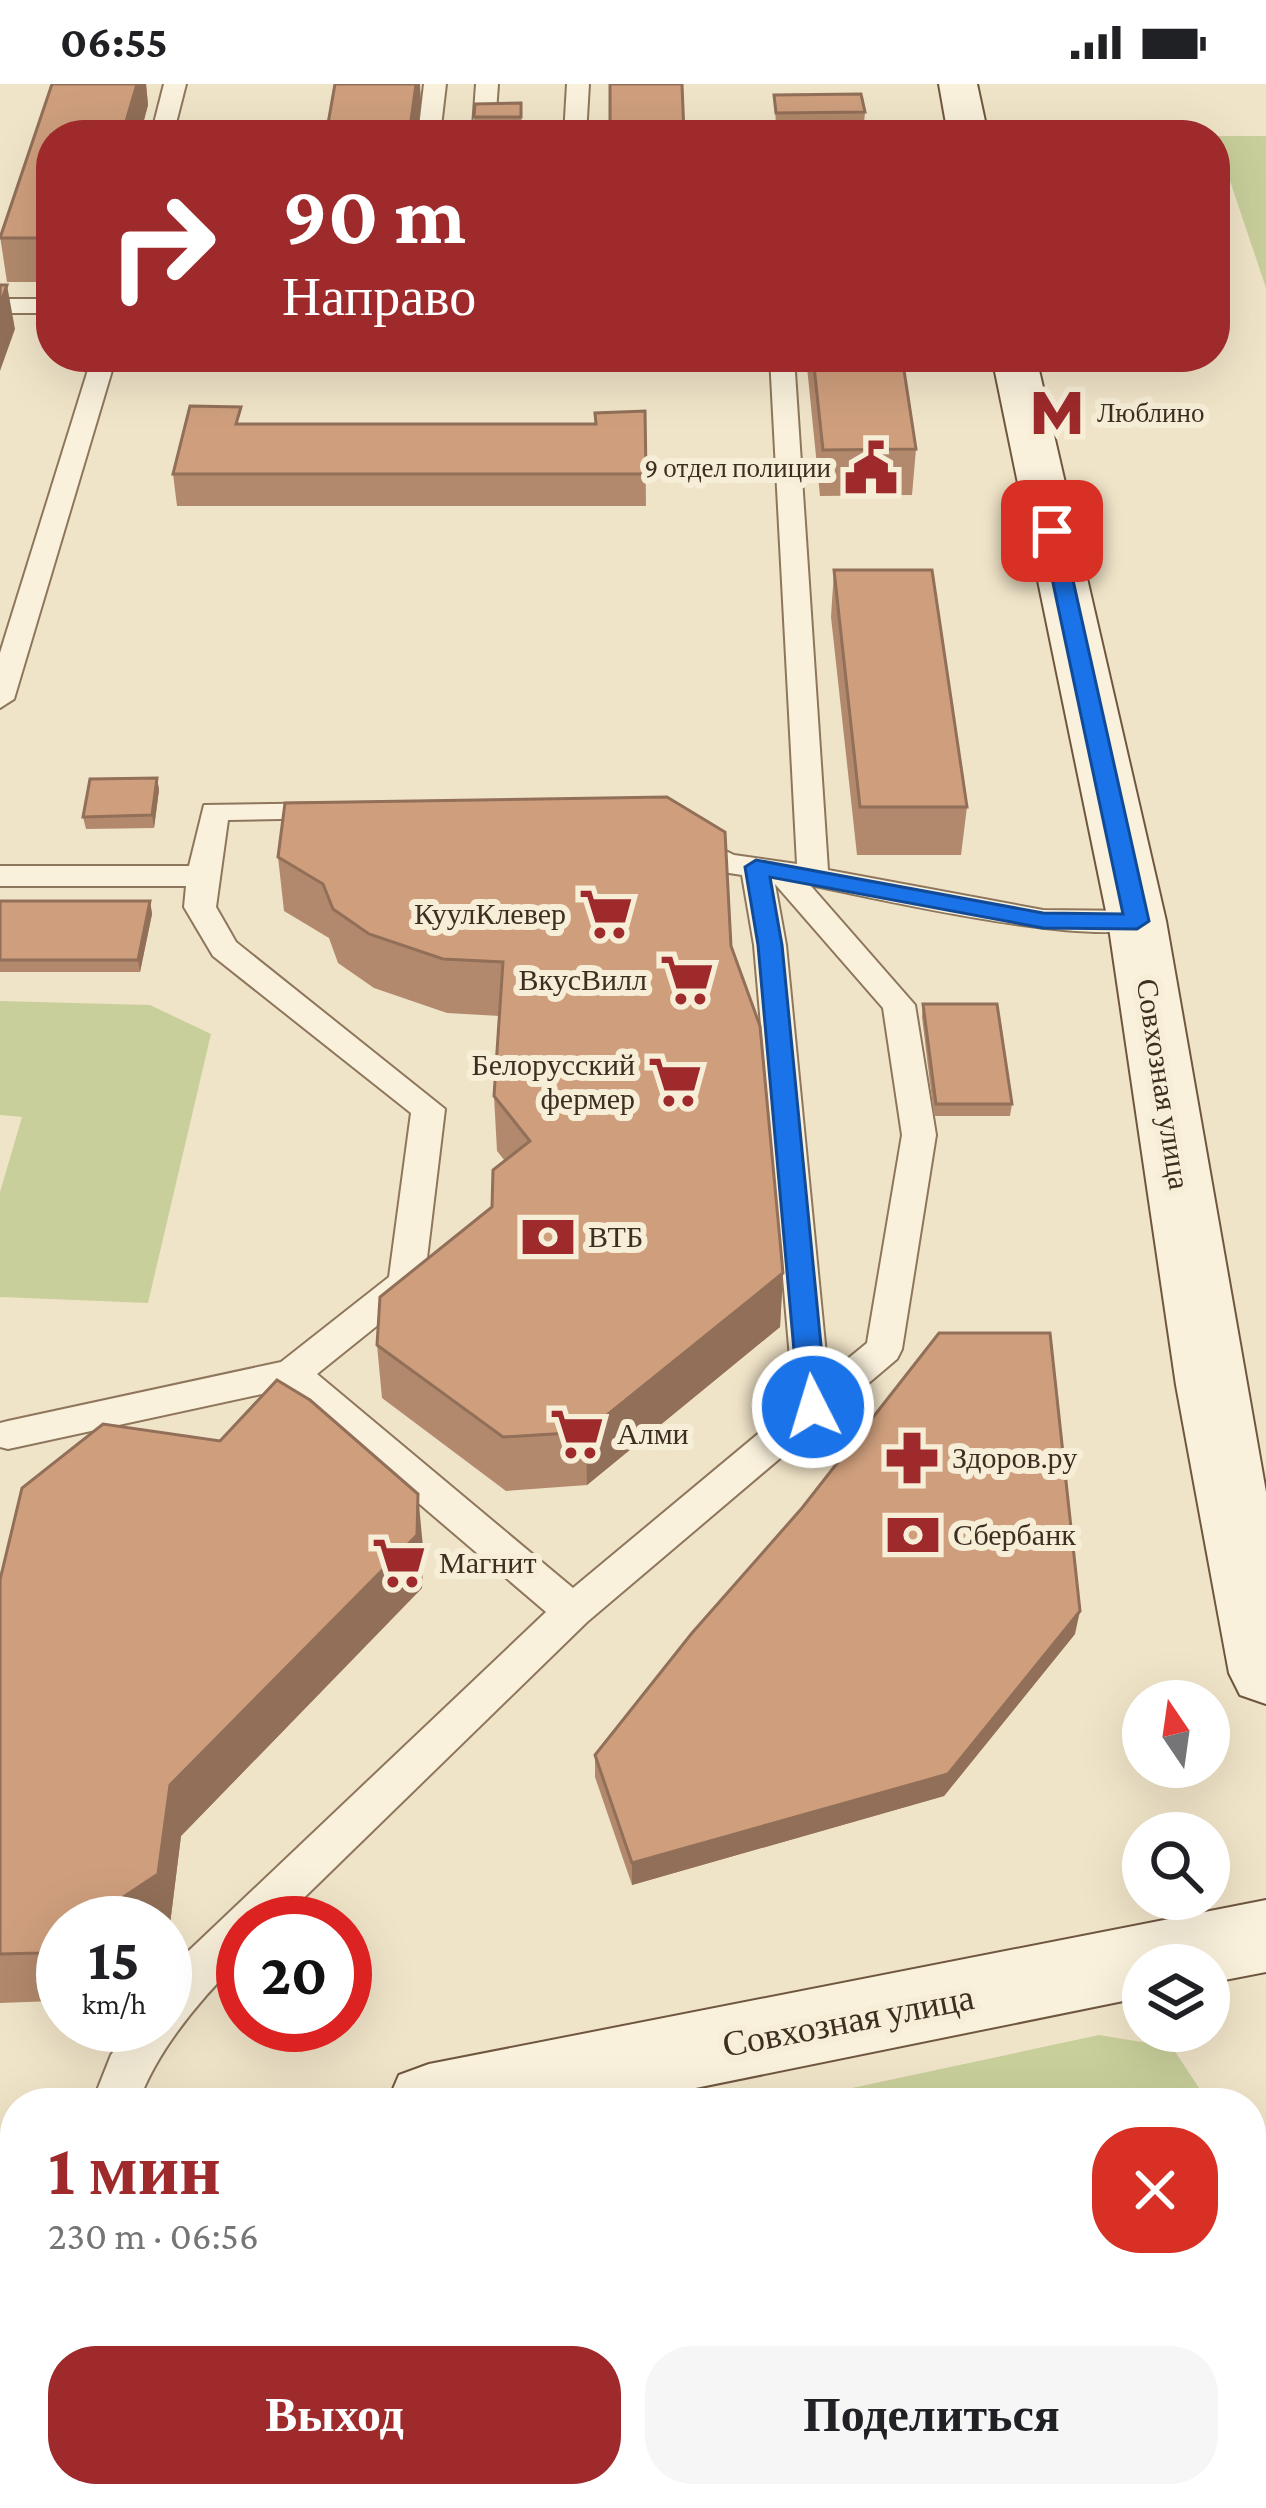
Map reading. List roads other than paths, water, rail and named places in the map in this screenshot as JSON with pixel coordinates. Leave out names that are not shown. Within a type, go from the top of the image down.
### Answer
[{"type":"street","points":[[958,84],[965,120]]},
{"type":"street","name":"Совхозная улица","points":[[1017,372],[1137,921],[1210,1385],[1266,1673]]},
{"type":"street","name":"Совхозная улица","points":[[504,2088],[1266,1936]]},
{"type":"lane","points":[[166,120],[175,84]]},
{"type":"lane","points":[[431,120],[435,84]]},
{"type":"lane","points":[[484,120],[487,84]]},
{"type":"lane","points":[[576,120],[578,84]]},
{"type":"lane","points":[[0,306],[36,305]]},
{"type":"lane","points":[[0,699],[99,372]]},
{"type":"lane","points":[[782,372],[783,871],[770,945],[813,1407]]},
{"type":"lane","points":[[3,1440],[292,1374],[406,1283],[428,1108],[224,949],[200,907],[215,811],[358,809]]},
{"type":"lane","points":[[656,825],[728,863],[1043,920],[1137,921]]},
{"type":"lane","points":[[277,1896],[573,1611],[884,1349],[919,1135],[899,1005],[783,871]]},
{"type":"lane","points":[[0,876],[202,876]]},
{"type":"lane","points":[[292,1374],[573,1611]]},
{"type":"lane","points":[[192,1978],[216,1954]]},
{"type":"lane","points":[[120,2088],[140,2052]]},
{"type":"place","name":"Люблино","points":[[1057,413]]},
{"type":"place","name":"9 отдел полиции","points":[[871,468]]},
{"type":"place","name":"КуулКлевер","points":[[606,914]]},
{"type":"place","name":"ВкусВилл","points":[[687,980]]},
{"type":"place","name":"Белорусский фермер","points":[[675,1082]]},
{"type":"place","name":"ВТБ","points":[[548,1237]]},
{"type":"place","name":"Алми","points":[[577,1434]]},
{"type":"place","name":"Здоров.ру","points":[[912,1458]]},
{"type":"place","name":"Сбербанк","points":[[913,1535]]},
{"type":"place","name":"Магнит","points":[[399,1563]]}]
